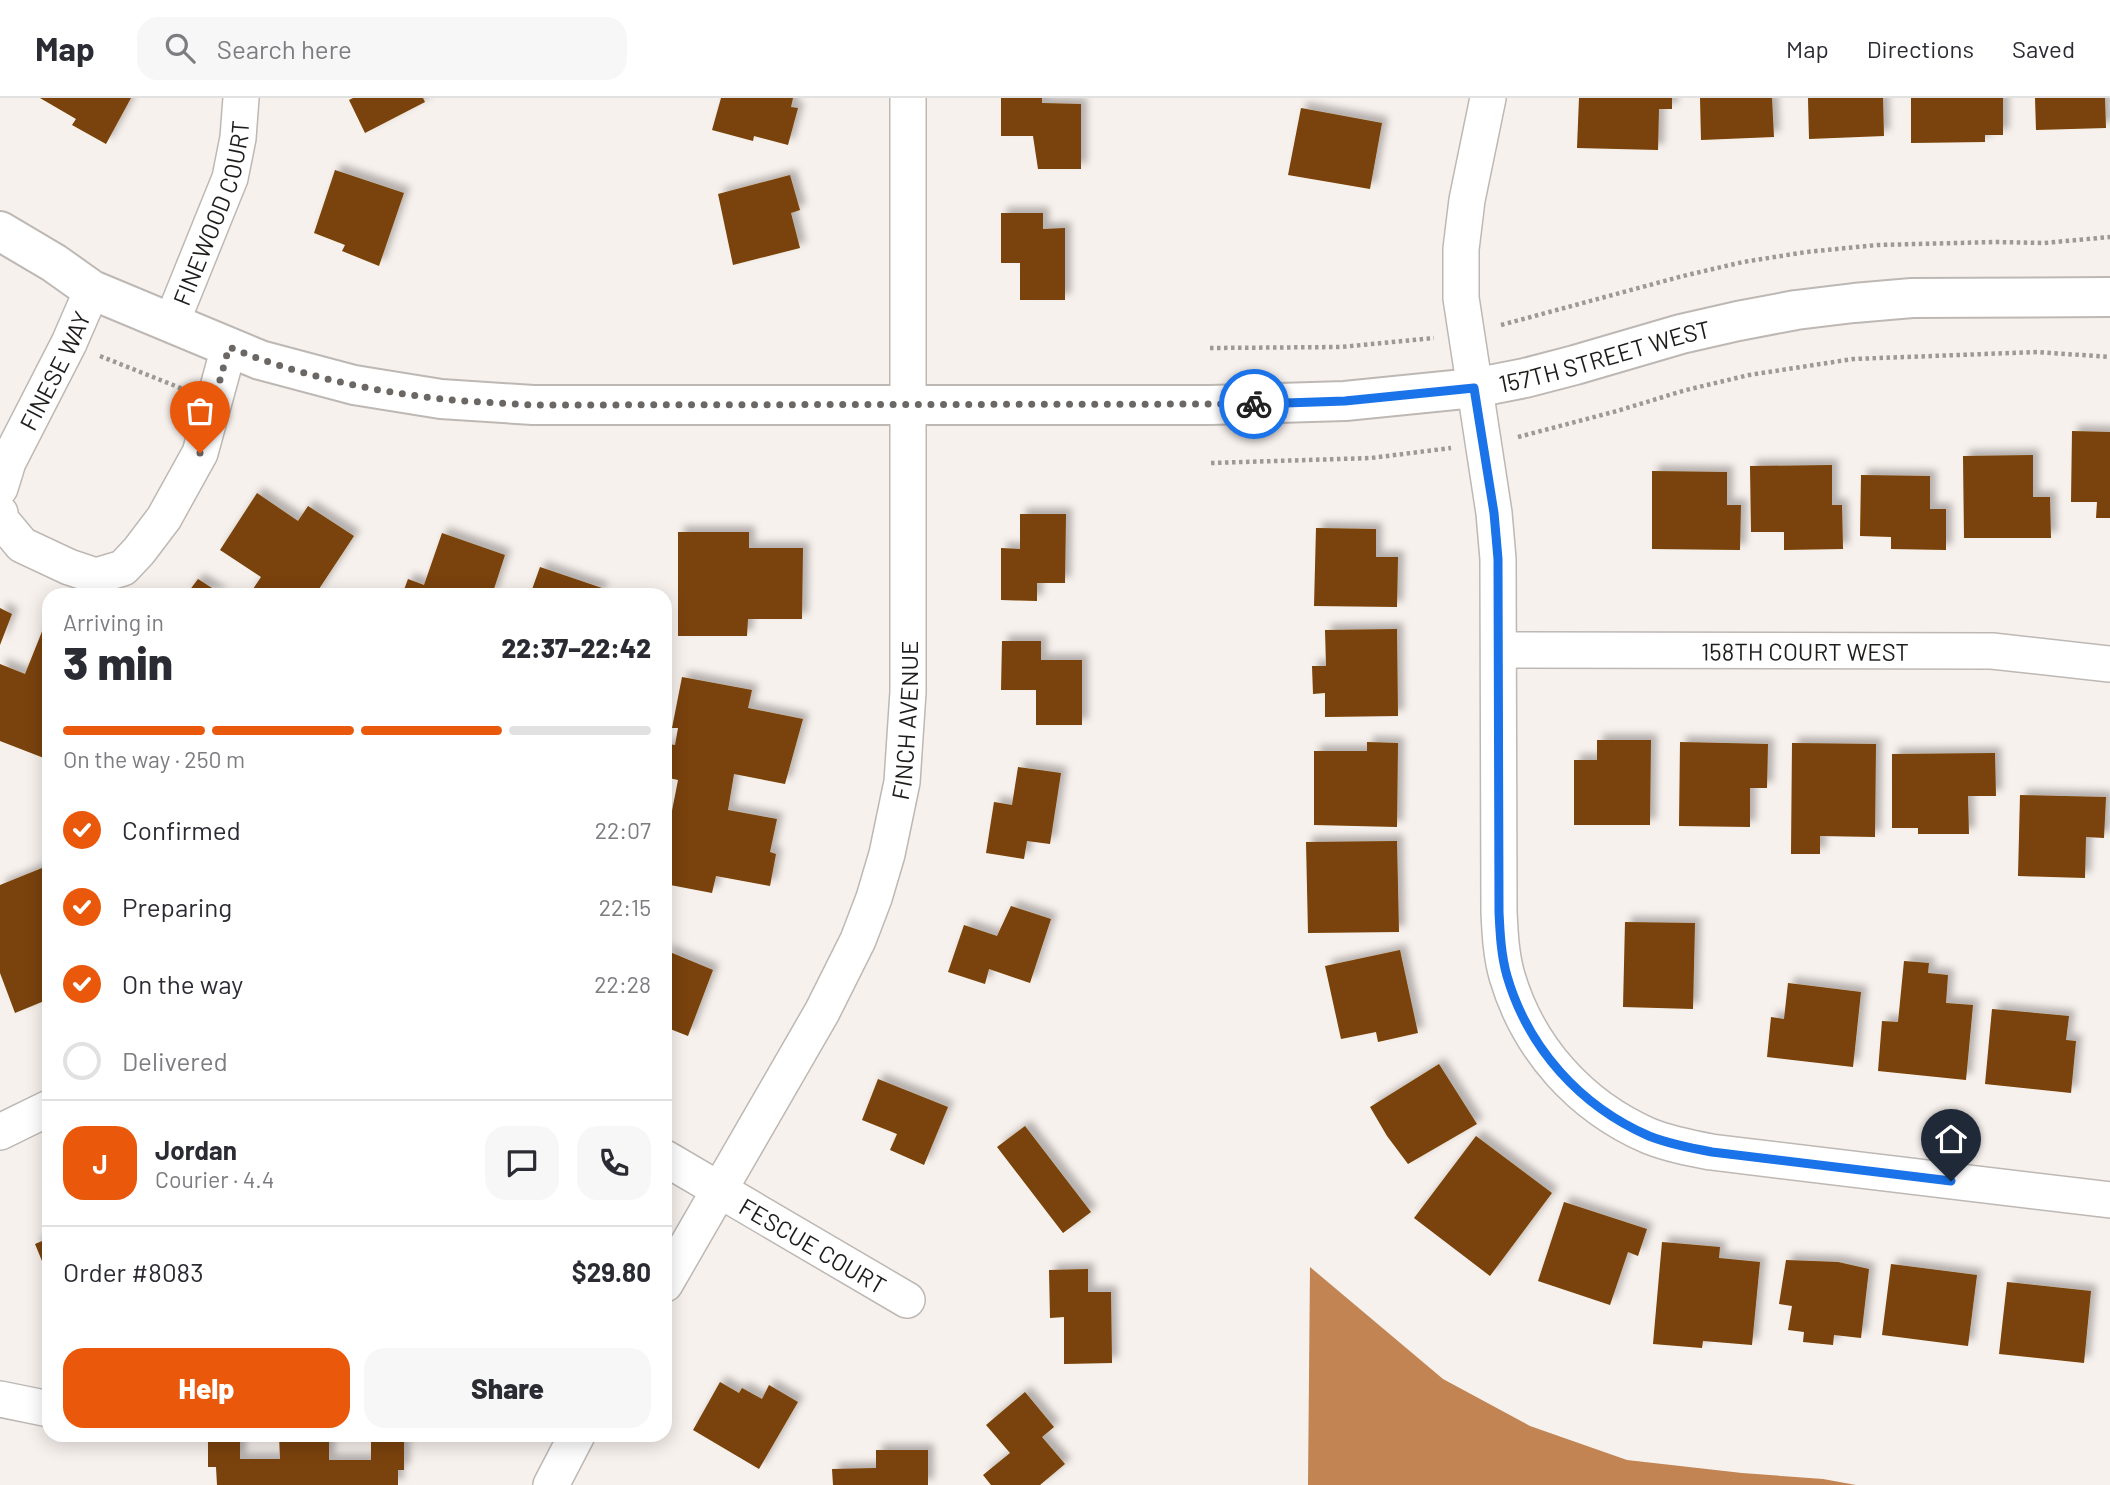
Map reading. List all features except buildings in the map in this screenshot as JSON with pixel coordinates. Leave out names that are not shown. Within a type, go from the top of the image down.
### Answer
[{"type":"street","name":"FINEWOOD COURT","points":[[171,324],[230,178],[238,138],[241,98]]},
{"type":"street","name":"FINCH AVENUE","points":[[672,1272],[828,1000],[858,940],[887,854],[902,782],[908,692],[908,98]]},
{"type":"street","points":[[1488,98],[1467,200],[1461,249],[1461,299],[1494,513],[1498,559],[1501,943],[1507,975],[1532,1034],[1549,1060],[1595,1105],[1650,1136],[1680,1146],[2110,1200]]},
{"type":"street","name":"157TH STREET WEST","points":[[0,232],[54,263],[92,290],[260,360],[354,385],[441,399],[533,405],[1210,405],[1345,401],[1474,388],[1575,365],[1681,334],[1796,310],[1912,299],[2110,297]]},
{"type":"street","name":"FINESE WAY","points":[[0,488],[8,462],[69,342],[92,290]]},
{"type":"street","points":[[0,513],[1,520],[22,545],[69,567],[96,576],[123,568],[164,518],[200,453],[229,347]]},
{"type":"street","name":"158TH COURT WEST","points":[[1499,650],[1992,651],[2110,664]]},
{"type":"street","points":[[0,1132],[42,1111]]},
{"type":"street","name":"FESCUE COURT","points":[[672,1162],[907,1300]]},
{"type":"street","points":[[1,1401],[42,1408]]},
{"type":"street","points":[[551,1485],[566,1442]]},
{"type":"path","points":[[1500,325],[1683,276],[1743,262],[1806,252],[1877,245],[2044,243],[2110,237]]},
{"type":"path","points":[[1210,348],[1341,347],[1423,340]]},
{"type":"path","points":[[1512,439],[1749,375],[1853,359],[2037,352],[2110,357]]},
{"type":"path","points":[[92,353],[193,394]]},
{"type":"path","points":[[1211,463],[1371,458],[1453,448]]},
{"type":"shaded area","points":[[1310,1267],[1443,1379],[1530,1426],[1627,1460],[1823,1479],[1856,1485],[1308,1485]]},
{"type":"way so far","points":[[200,453],[229,347],[260,360],[354,385],[441,399],[533,405],[1254,404]]},
{"type":"route","points":[[1254,404],[1345,401],[1474,388],[1494,513],[1498,559],[1501,943],[1507,975],[1518,1005],[1549,1060],[1595,1105],[1650,1136],[1680,1146],[1951,1181]]}]
